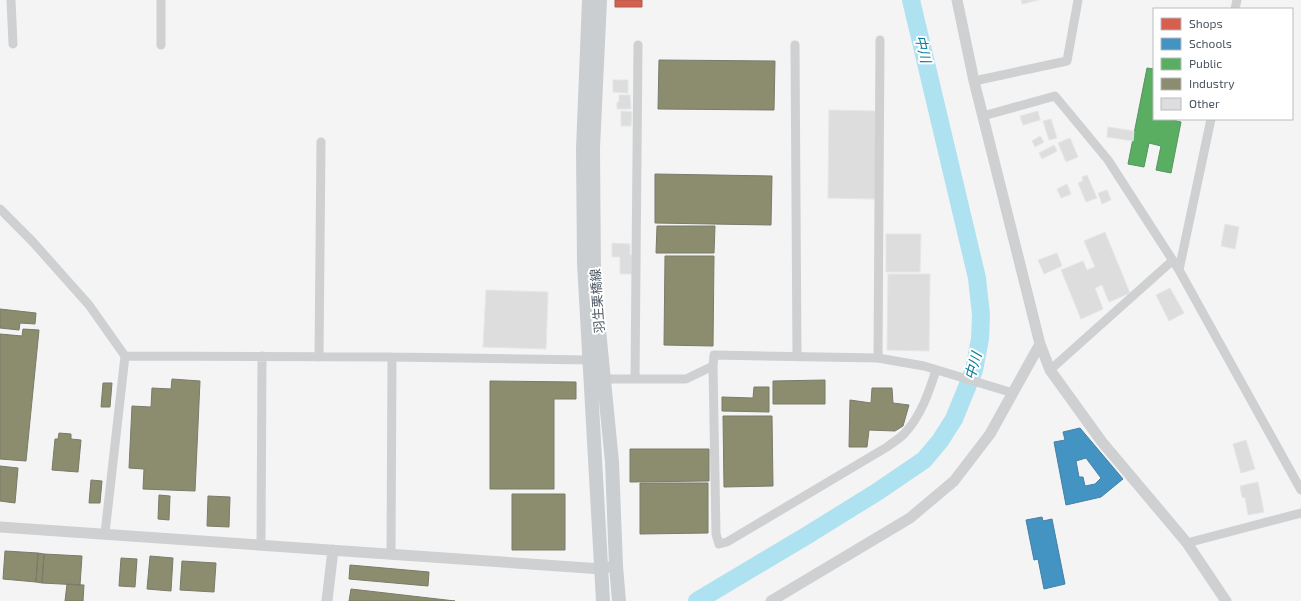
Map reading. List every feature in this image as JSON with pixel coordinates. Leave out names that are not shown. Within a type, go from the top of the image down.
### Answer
[{"type":"main road","name":"羽生栗橋線","points":[[590,0],[583,149],[584,263],[603,601]]},
{"type":"main road","name":"羽生栗橋線","points":[[600,0],[593,148],[594,271],[612,462],[616,566],[619,601]]},
{"type":"street","points":[[11,0],[12,44]]},
{"type":"street","points":[[161,0],[161,45]]},
{"type":"street","points":[[957,0],[974,81],[1040,344],[1050,370],[1102,442],[1186,543],[1226,601]]},
{"type":"street","points":[[974,81],[1067,61],[1078,0]]},
{"type":"street","points":[[878,358],[880,40]]},
{"type":"street","points":[[635,379],[638,45]]},
{"type":"street","points":[[795,45],[797,357]]},
{"type":"street","points":[[983,116],[1055,96],[1108,160],[1179,270],[1301,490]]},
{"type":"street","points":[[1179,270],[1211,120]]},
{"type":"street","points":[[319,357],[321,142]]},
{"type":"street","points":[[0,209],[32,241],[89,305],[125,356],[105,533]]},
{"type":"street","points":[[1050,370],[1172,261]]},
{"type":"street","points":[[771,601],[910,518],[954,481],[990,434],[1040,344]]},
{"type":"street","points":[[936,370],[920,413],[904,434],[887,447],[734,538],[719,544],[716,534],[714,355],[878,358],[910,363],[936,370],[950,374],[999,390],[1013,393]]},
{"type":"street","points":[[125,356],[392,357],[590,360]]},
{"type":"street","points":[[261,544],[262,356]]},
{"type":"street","points":[[391,554],[392,357]]},
{"type":"street","points":[[604,379],[686,379],[713,366]]},
{"type":"street","points":[[1186,543],[1301,513]]},
{"type":"street","points":[[0,527],[105,533],[602,569],[616,566]]},
{"type":"street","points":[[327,601],[333,550]]},
{"type":"building: Shops","points":[[615,0],[642,0],[642,7],[615,7]]},
{"type":"building: Schools","points":[[1080,428],[1123,479],[1101,497],[1066,505],[1054,442],[1065,440],[1063,432]],"holes":[[[1086,458],[1101,478],[1095,484],[1085,486],[1083,477],[1079,477],[1076,461]]]},
{"type":"building: Schools","points":[[1042,517],[1043,521],[1052,519],[1065,584],[1044,589],[1038,559],[1034,560],[1026,520]]},
{"type":"building: Public","points":[[1147,68],[1153,69],[1153,120],[1172,120],[1181,122],[1171,173],[1156,170],[1161,146],[1149,143],[1144,167],[1128,164]]},
{"type":"building: Industry","points":[[659,60],[775,61],[774,110],[658,109]]},
{"type":"building: Industry","points":[[655,174],[772,176],[771,225],[655,223]]},
{"type":"building: Industry","points":[[657,226],[715,226],[714,253],[656,253]]},
{"type":"building: Industry","points":[[665,256],[714,256],[713,346],[664,345]]},
{"type":"building: Industry","points":[[0,309],[36,313],[35,324],[20,323],[19,330],[0,328]]},
{"type":"building: Industry","points":[[23,329],[39,330],[26,461],[0,459],[0,334],[22,336]]},
{"type":"building: Industry","points":[[172,379],[200,381],[195,491],[143,489],[144,469],[129,468],[132,406],[151,407],[152,388],[171,389]]},
{"type":"building: Industry","points":[[825,380],[825,404],[773,404],[773,381]]},
{"type":"building: Industry","points":[[490,381],[576,382],[576,399],[554,399],[554,489],[490,489]]},
{"type":"building: Industry","points":[[103,383],[112,383],[110,407],[101,407]]},
{"type":"building: Industry","points":[[754,387],[769,387],[769,412],[722,411],[722,397],[753,398]]},
{"type":"building: Industry","points":[[872,388],[892,388],[893,403],[909,405],[903,426],[895,431],[869,430],[867,447],[849,447],[850,400],[871,403]]},
{"type":"building: Industry","points":[[723,416],[772,416],[773,486],[724,487]]},
{"type":"building: Industry","points":[[59,433],[71,434],[71,439],[81,440],[78,472],[52,470],[55,439],[58,439]]},
{"type":"building: Industry","points":[[630,449],[709,449],[709,481],[630,482]]},
{"type":"building: Industry","points":[[0,466],[18,468],[15,503],[0,501]]},
{"type":"building: Industry","points":[[91,480],[102,481],[100,503],[89,503]]},
{"type":"building: Industry","points":[[640,483],[708,483],[708,533],[640,534]]},
{"type":"building: Industry","points":[[512,494],[565,494],[565,550],[512,550]]},
{"type":"building: Industry","points":[[159,495],[170,496],[169,520],[158,519]]},
{"type":"building: Industry","points":[[208,496],[230,497],[229,527],[207,526]]},
{"type":"building: Industry","points":[[5,551],[38,553],[36,582],[3,579]]},
{"type":"building: Industry","points":[[38,553],[44,554],[42,583],[36,582]]},
{"type":"building: Industry","points":[[44,554],[82,556],[80,585],[42,583]]},
{"type":"building: Industry","points":[[150,556],[173,558],[171,591],[147,589]]},
{"type":"building: Industry","points":[[121,558],[137,559],[135,587],[119,586]]},
{"type":"building: Industry","points":[[182,561],[216,563],[214,592],[180,590]]},
{"type":"building: Industry","points":[[350,565],[429,572],[428,586],[349,579]]},
{"type":"building: Industry","points":[[67,584],[84,585],[83,601],[65,601]]},
{"type":"building: Industry","points":[[351,589],[455,601],[349,601]]},
{"type":"building: Other","points":[[1021,0],[1039,0],[1022,4]]},
{"type":"building: Other","points":[[613,80],[628,80],[628,93],[613,92]]},
{"type":"building: Other","points":[[619,95],[630,95],[631,109],[617,109]]},
{"type":"building: Other","points":[[829,110],[876,111],[875,199],[828,198]]},
{"type":"building: Other","points":[[621,111],[632,112],[631,126],[621,126]]},
{"type":"building: Other","points":[[1038,111],[1040,120],[1023,125],[1020,116]]},
{"type":"building: Other","points":[[1051,119],[1057,138],[1049,140],[1043,121]]},
{"type":"building: Other","points":[[1108,127],[1134,131],[1133,141],[1107,137]]},
{"type":"building: Other","points":[[1040,136],[1044,142],[1035,147],[1032,141]]},
{"type":"building: Other","points":[[1070,138],[1078,157],[1066,162],[1058,143]]},
{"type":"building: Other","points":[[1054,145],[1057,151],[1042,159],[1039,153]]},
{"type":"building: Other","points":[[1087,175],[1097,198],[1086,202],[1078,183],[1083,181],[1082,177]]},
{"type":"building: Other","points":[[1067,184],[1071,194],[1061,198],[1057,189]]},
{"type":"building: Other","points":[[1107,190],[1111,200],[1102,204],[1098,193]]},
{"type":"building: Other","points":[[1225,224],[1239,227],[1235,249],[1221,246]]},
{"type":"building: Other","points":[[1105,232],[1130,293],[1109,302],[1102,285],[1095,288],[1103,309],[1081,319],[1061,270],[1083,261],[1087,270],[1095,267],[1084,241]]},
{"type":"building: Other","points":[[886,234],[921,234],[920,272],[886,272]]},
{"type":"building: Other","points":[[612,243],[630,244],[630,255],[632,255],[632,274],[620,274],[620,257],[612,257]]},
{"type":"building: Other","points":[[1057,253],[1062,266],[1044,274],[1038,260]]},
{"type":"building: Other","points":[[888,274],[930,274],[929,351],[887,350]]},
{"type":"building: Other","points":[[1170,288],[1184,313],[1169,321],[1156,295]]},
{"type":"building: Other","points":[[486,290],[548,292],[546,349],[483,347]]},
{"type":"building: Other","points":[[1246,440],[1255,469],[1241,473],[1233,444]]},
{"type":"building: Other","points":[[1258,482],[1264,512],[1248,515],[1245,498],[1242,497],[1240,486]]},
{"type":"waterway","name":"中川","points":[[697,601],[877,492],[924,460],[940,441],[954,419],[974,370],[980,339],[981,315],[977,278],[911,0]]}]
